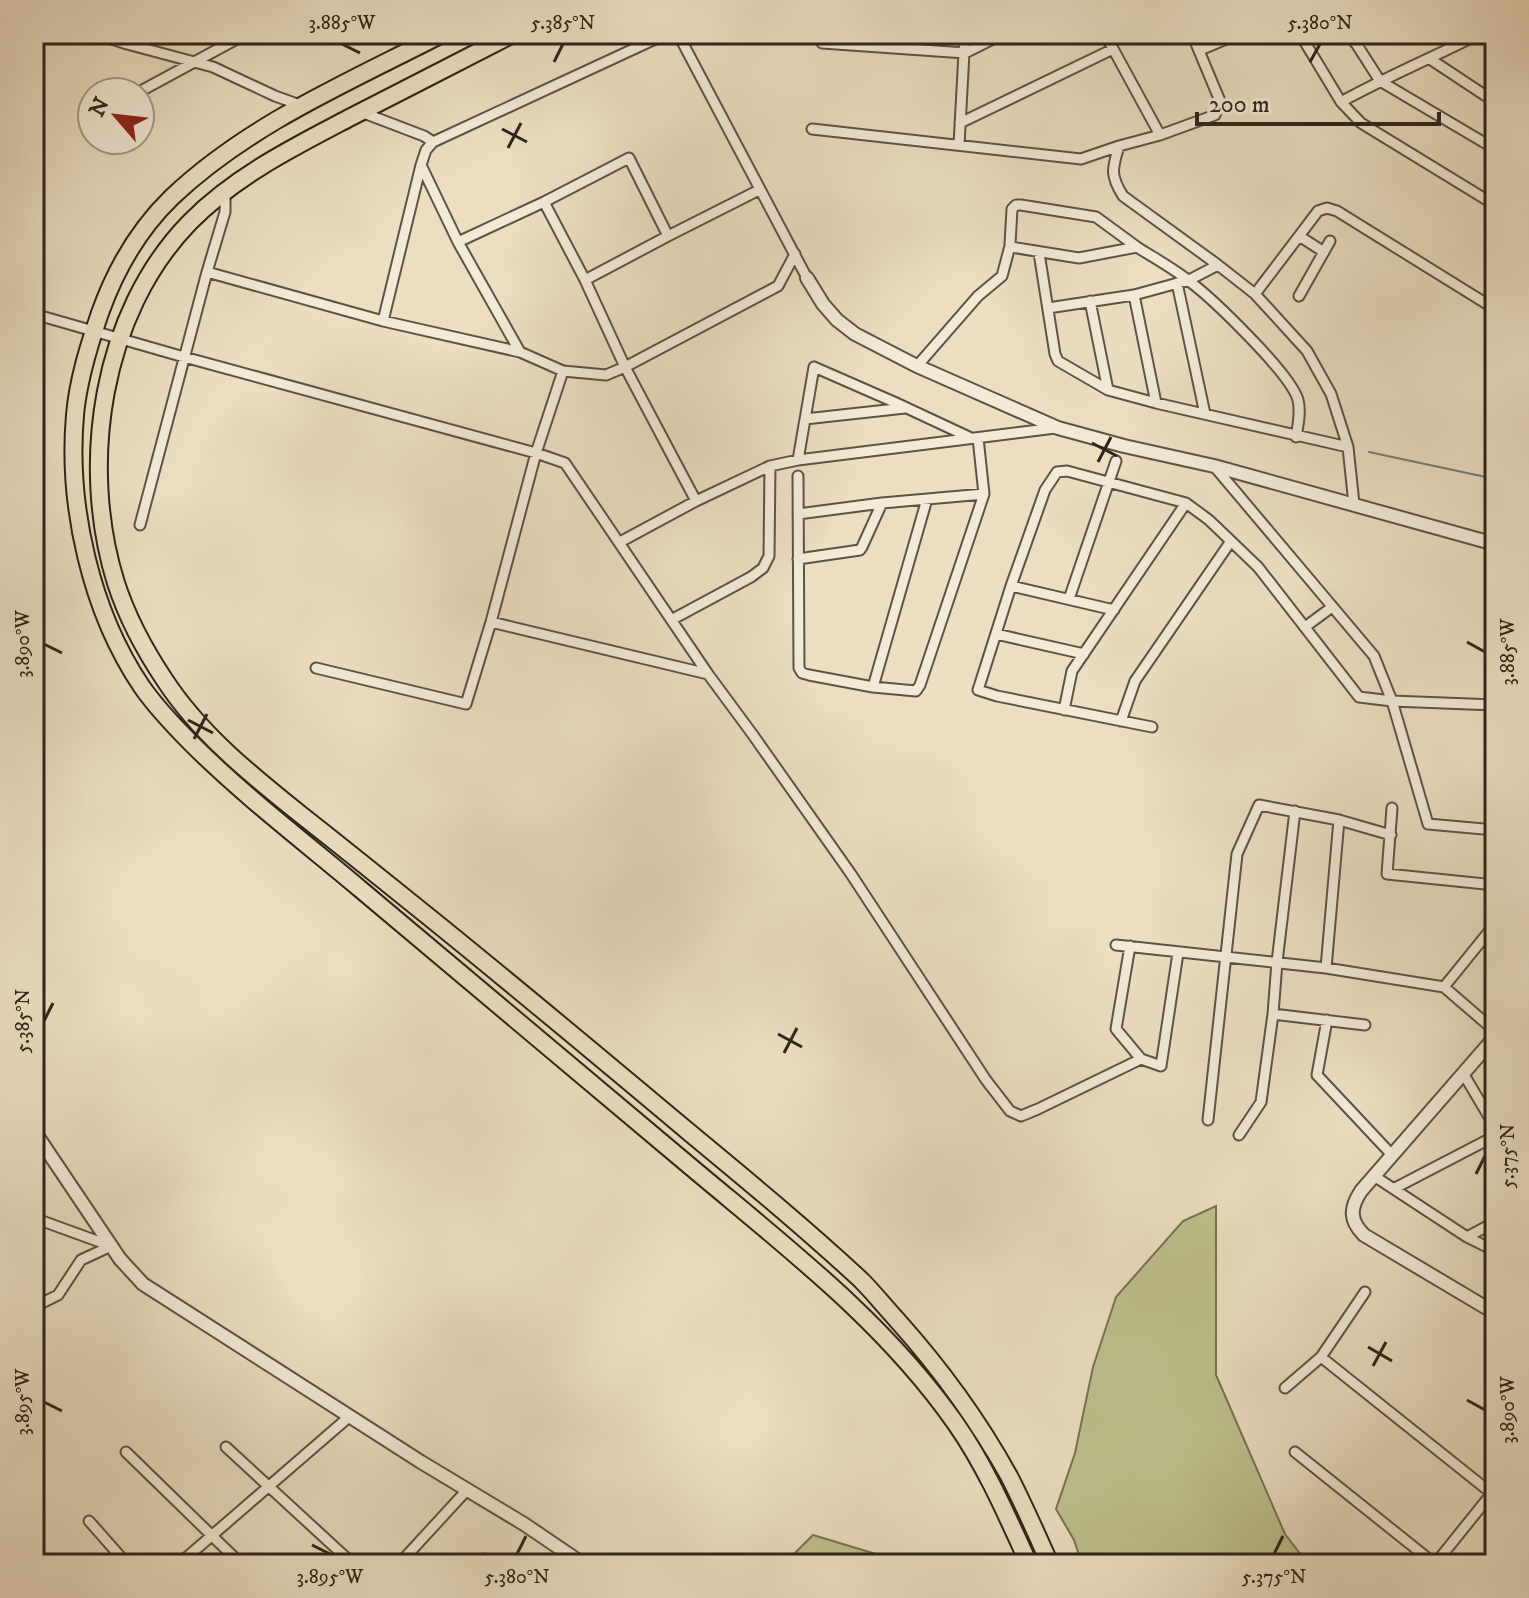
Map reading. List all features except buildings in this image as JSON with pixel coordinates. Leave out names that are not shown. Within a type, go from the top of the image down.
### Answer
[{"type":"highway","points":[[442,34],[301,105],[227,150],[169,200],[139,234],[112,278],[81,377],[75,413],[73,463],[76,504],[85,549],[114,638],[143,688],[227,779],[848,1300],[902,1356],[956,1424],[994,1487],[1029,1564]]},
{"type":"highway","points":[[513,34],[304,141],[225,189],[167,247],[140,290],[120,338],[104,391],[99,448],[100,500],[116,584],[133,627],[165,680],[191,715],[239,765],[531,999],[797,1223],[864,1284],[925,1352],[971,1414],[1010,1478],[1050,1564]]},
{"type":"street","points":[[97,34],[213,67],[301,105]]},
{"type":"street","points":[[156,82],[246,34]]},
{"type":"street","points":[[383,321],[421,165],[426,150],[433,142],[666,34]]},
{"type":"street","points":[[678,34],[807,278],[823,304],[855,334],[917,366],[1058,428],[1214,466],[1495,544]]},
{"type":"street","points":[[959,145],[965,34]]},
{"type":"street","points":[[822,43],[965,53],[1003,34]]},
{"type":"street","points":[[1105,34],[1160,135]]},
{"type":"street","points":[[812,129],[1081,159],[1215,115],[1220,101],[1192,34]]},
{"type":"street","points":[[1200,50],[1238,34]]},
{"type":"street","points":[[1300,34],[1341,102],[1361,123],[1495,205]]},
{"type":"street","points":[[1372,34],[1352,38],[1380,81],[1495,149]]},
{"type":"street","points":[[1341,102],[1479,34]]},
{"type":"street","points":[[960,123],[1113,49]]},
{"type":"street","points":[[1430,59],[1495,102]]},
{"type":"street","points":[[361,112],[433,142]]},
{"type":"street","points":[[1119,146],[1113,180],[1123,196],[1255,294],[1307,351],[1331,394],[1348,447],[1354,504]]},
{"type":"street","points":[[458,242],[629,158],[668,236]]},
{"type":"street","points":[[421,165],[458,242],[520,352]]},
{"type":"street","points":[[140,525],[225,212],[225,189]]},
{"type":"street","points":[[585,280],[759,190]]},
{"type":"street","points":[[544,202],[585,280],[625,367],[696,501]]},
{"type":"street","points":[[917,366],[978,296],[1002,276],[1010,246],[1012,209],[1016,205],[1096,217],[1189,280],[1227,314],[1290,381],[1298,399],[1296,437]]},
{"type":"street","points":[[1255,294],[1318,211],[1327,208],[1337,211],[1495,309]]},
{"type":"street","points":[[1299,236],[1324,252]]},
{"type":"street","points":[[1299,296],[1330,241]]},
{"type":"street","points":[[1010,246],[1079,258],[1137,247]]},
{"type":"street","points":[[1039,253],[1058,361],[1108,390],[1348,447]]},
{"type":"street","points":[[207,272],[383,321],[520,352],[563,371],[606,375],[778,286],[795,254]]},
{"type":"street","points":[[1048,308],[1134,295],[1189,280],[1218,265]]},
{"type":"street","points":[[1177,283],[1205,414]]},
{"type":"street","points":[[1134,295],[1156,403]]},
{"type":"street","points":[[1090,301],[1108,390]]},
{"type":"street","points":[[34,314],[565,463],[708,674],[851,874],[973,1061],[1010,1111],[1021,1116],[1141,1059]]},
{"type":"street","points":[[798,460],[814,367],[975,438]]},
{"type":"street","points":[[316,668],[466,704],[536,453],[563,371]]},
{"type":"street","points":[[805,419],[906,407]]},
{"type":"street","points":[[620,542],[770,466],[1058,428]]},
{"type":"street","points":[[798,476],[799,668],[809,675],[873,687],[916,691],[984,494],[975,438]]},
{"type":"street","points":[[1069,599],[1116,461]]},
{"type":"street","points":[[673,619],[763,568],[769,556],[770,466]]},
{"type":"street","points":[[1214,466],[1374,656],[1392,701],[1428,824],[1495,830]]},
{"type":"street","points":[[1152,727],[978,690],[1045,490],[1057,472],[1067,471],[1186,503],[1209,520],[1258,567],[1359,697],[1495,705]]},
{"type":"street","points":[[798,514],[984,494]]},
{"type":"street","points":[[873,687],[927,499]]},
{"type":"street","points":[[798,559],[860,550],[882,503]]},
{"type":"street","points":[[1064,710],[1072,671],[1186,503]]},
{"type":"street","points":[[1121,721],[1135,681],[1231,541]]},
{"type":"street","points":[[1011,586],[1114,610]]},
{"type":"street","points":[[1305,627],[1332,607]]},
{"type":"street","points":[[491,622],[708,674]]},
{"type":"street","points":[[996,634],[1084,654]]},
{"type":"street","points":[[1208,1120],[1237,854],[1259,805],[1339,820],[1391,835]]},
{"type":"street","points":[[1392,808],[1387,874],[1495,885]]},
{"type":"street","points":[[1239,1135],[1261,1102],[1295,811]]},
{"type":"street","points":[[1326,968],[1339,820]]},
{"type":"street","points":[[1444,987],[1495,924]]},
{"type":"street","points":[[1116,945],[1326,968],[1444,987],[1495,1034],[1374,1176],[1354,1202],[1353,1215],[1357,1228],[1364,1235],[1495,1313]]},
{"type":"street","points":[[1130,946],[1116,1029],[1141,1059],[1161,1066],[1178,953]]},
{"type":"street","points":[[1273,1014],[1365,1025]]},
{"type":"street","points":[[1327,1020],[1317,1075],[1392,1155]]},
{"type":"street","points":[[1463,1073],[1495,1127]]},
{"type":"street","points":[[34,1131],[111,1246],[132,1274],[155,1293],[583,1564]]},
{"type":"street","points":[[1395,1188],[1495,1136]]},
{"type":"street","points":[[1374,1176],[1467,1237],[1495,1251]]},
{"type":"street","points":[[34,1218],[111,1246]]},
{"type":"street","points":[[1467,1237],[1495,1222]]},
{"type":"street","points":[[34,1304],[58,1295],[81,1260],[111,1246]]},
{"type":"street","points":[[1285,1388],[1321,1357],[1365,1292]]},
{"type":"street","points":[[1295,1452],[1435,1564],[1494,1494],[1321,1357]]},
{"type":"street","points":[[179,1564],[350,1416]]},
{"type":"street","points":[[226,1447],[353,1564]]},
{"type":"street","points":[[126,1452],[241,1564]]},
{"type":"street","points":[[399,1564],[467,1490]]},
{"type":"street","points":[[89,1521],[127,1564]]},
{"type":"green space","points":[[1216,1206],[1216,1375],[1285,1534],[1308,1564],[1082,1564],[1074,1540],[1056,1509],[1075,1453],[1093,1367],[1116,1297],[1183,1221]]},
{"type":"green space","points":[[813,1535],[909,1564],[784,1564]]},
{"type":"waterway","points":[[1369,452],[1495,479]]},
{"type":"waterway","points":[[746,1558],[754,1564]]}]
